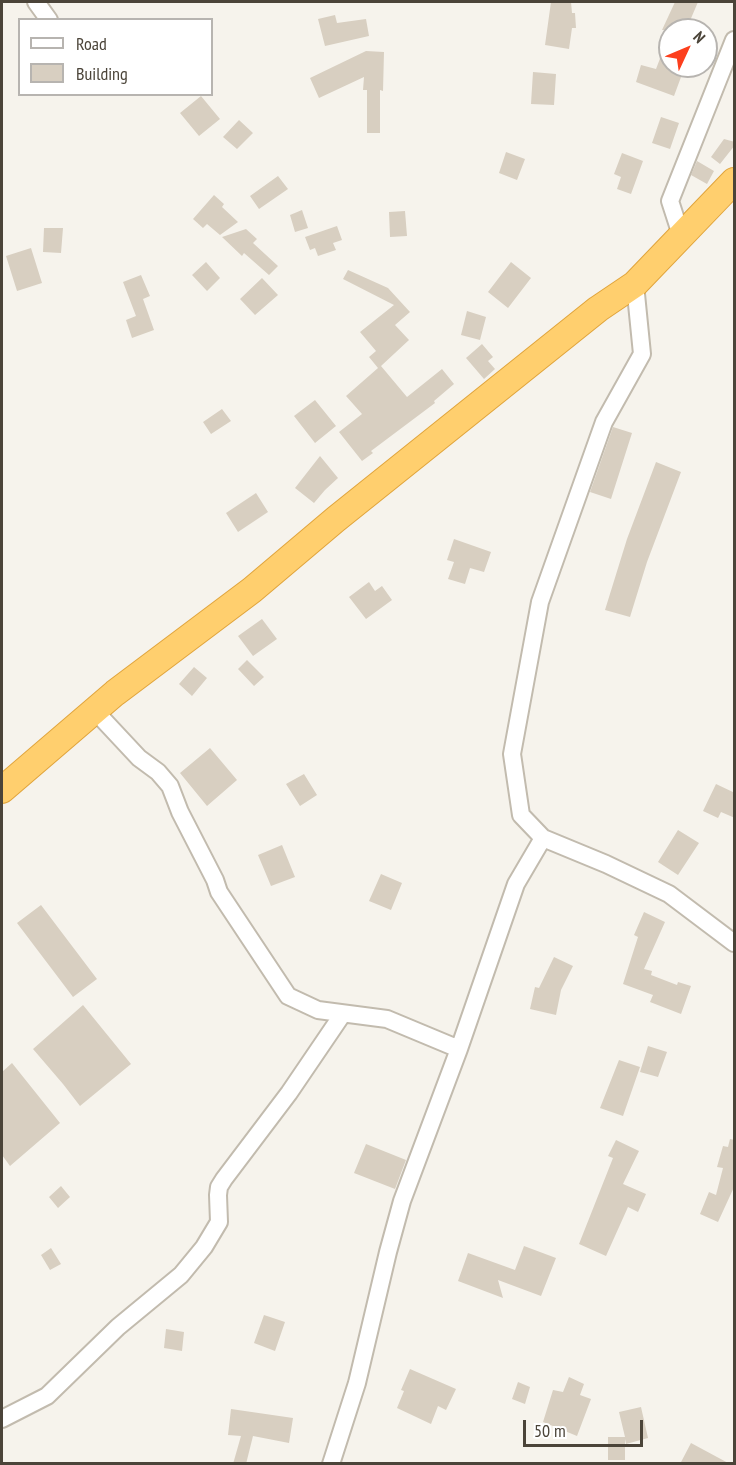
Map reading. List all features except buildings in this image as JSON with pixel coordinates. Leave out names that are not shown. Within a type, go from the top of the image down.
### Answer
[{"type":"highway","points":[[2,790],[96,712],[115,693],[252,590],[336,519],[589,316],[635,284],[735,181]]},
{"type":"street","points":[[36,2],[48,18]]},
{"type":"street","points":[[681,235],[670,201],[735,40]]},
{"type":"street","points":[[635,284],[642,354],[604,422],[540,602],[512,754],[521,814],[543,838],[606,864],[669,894],[735,943]]},
{"type":"street","points":[[96,712],[138,758],[158,772],[170,786],[180,812],[219,892],[288,996],[318,1011],[387,1019],[459,1049]]},
{"type":"street","points":[[332,1464],[357,1383],[402,1201],[459,1049],[516,884],[543,838]]},
{"type":"street","points":[[2,1419],[47,1396],[118,1327],[182,1275],[204,1247],[219,1222],[219,1187],[289,1093],[342,1015]]}]
